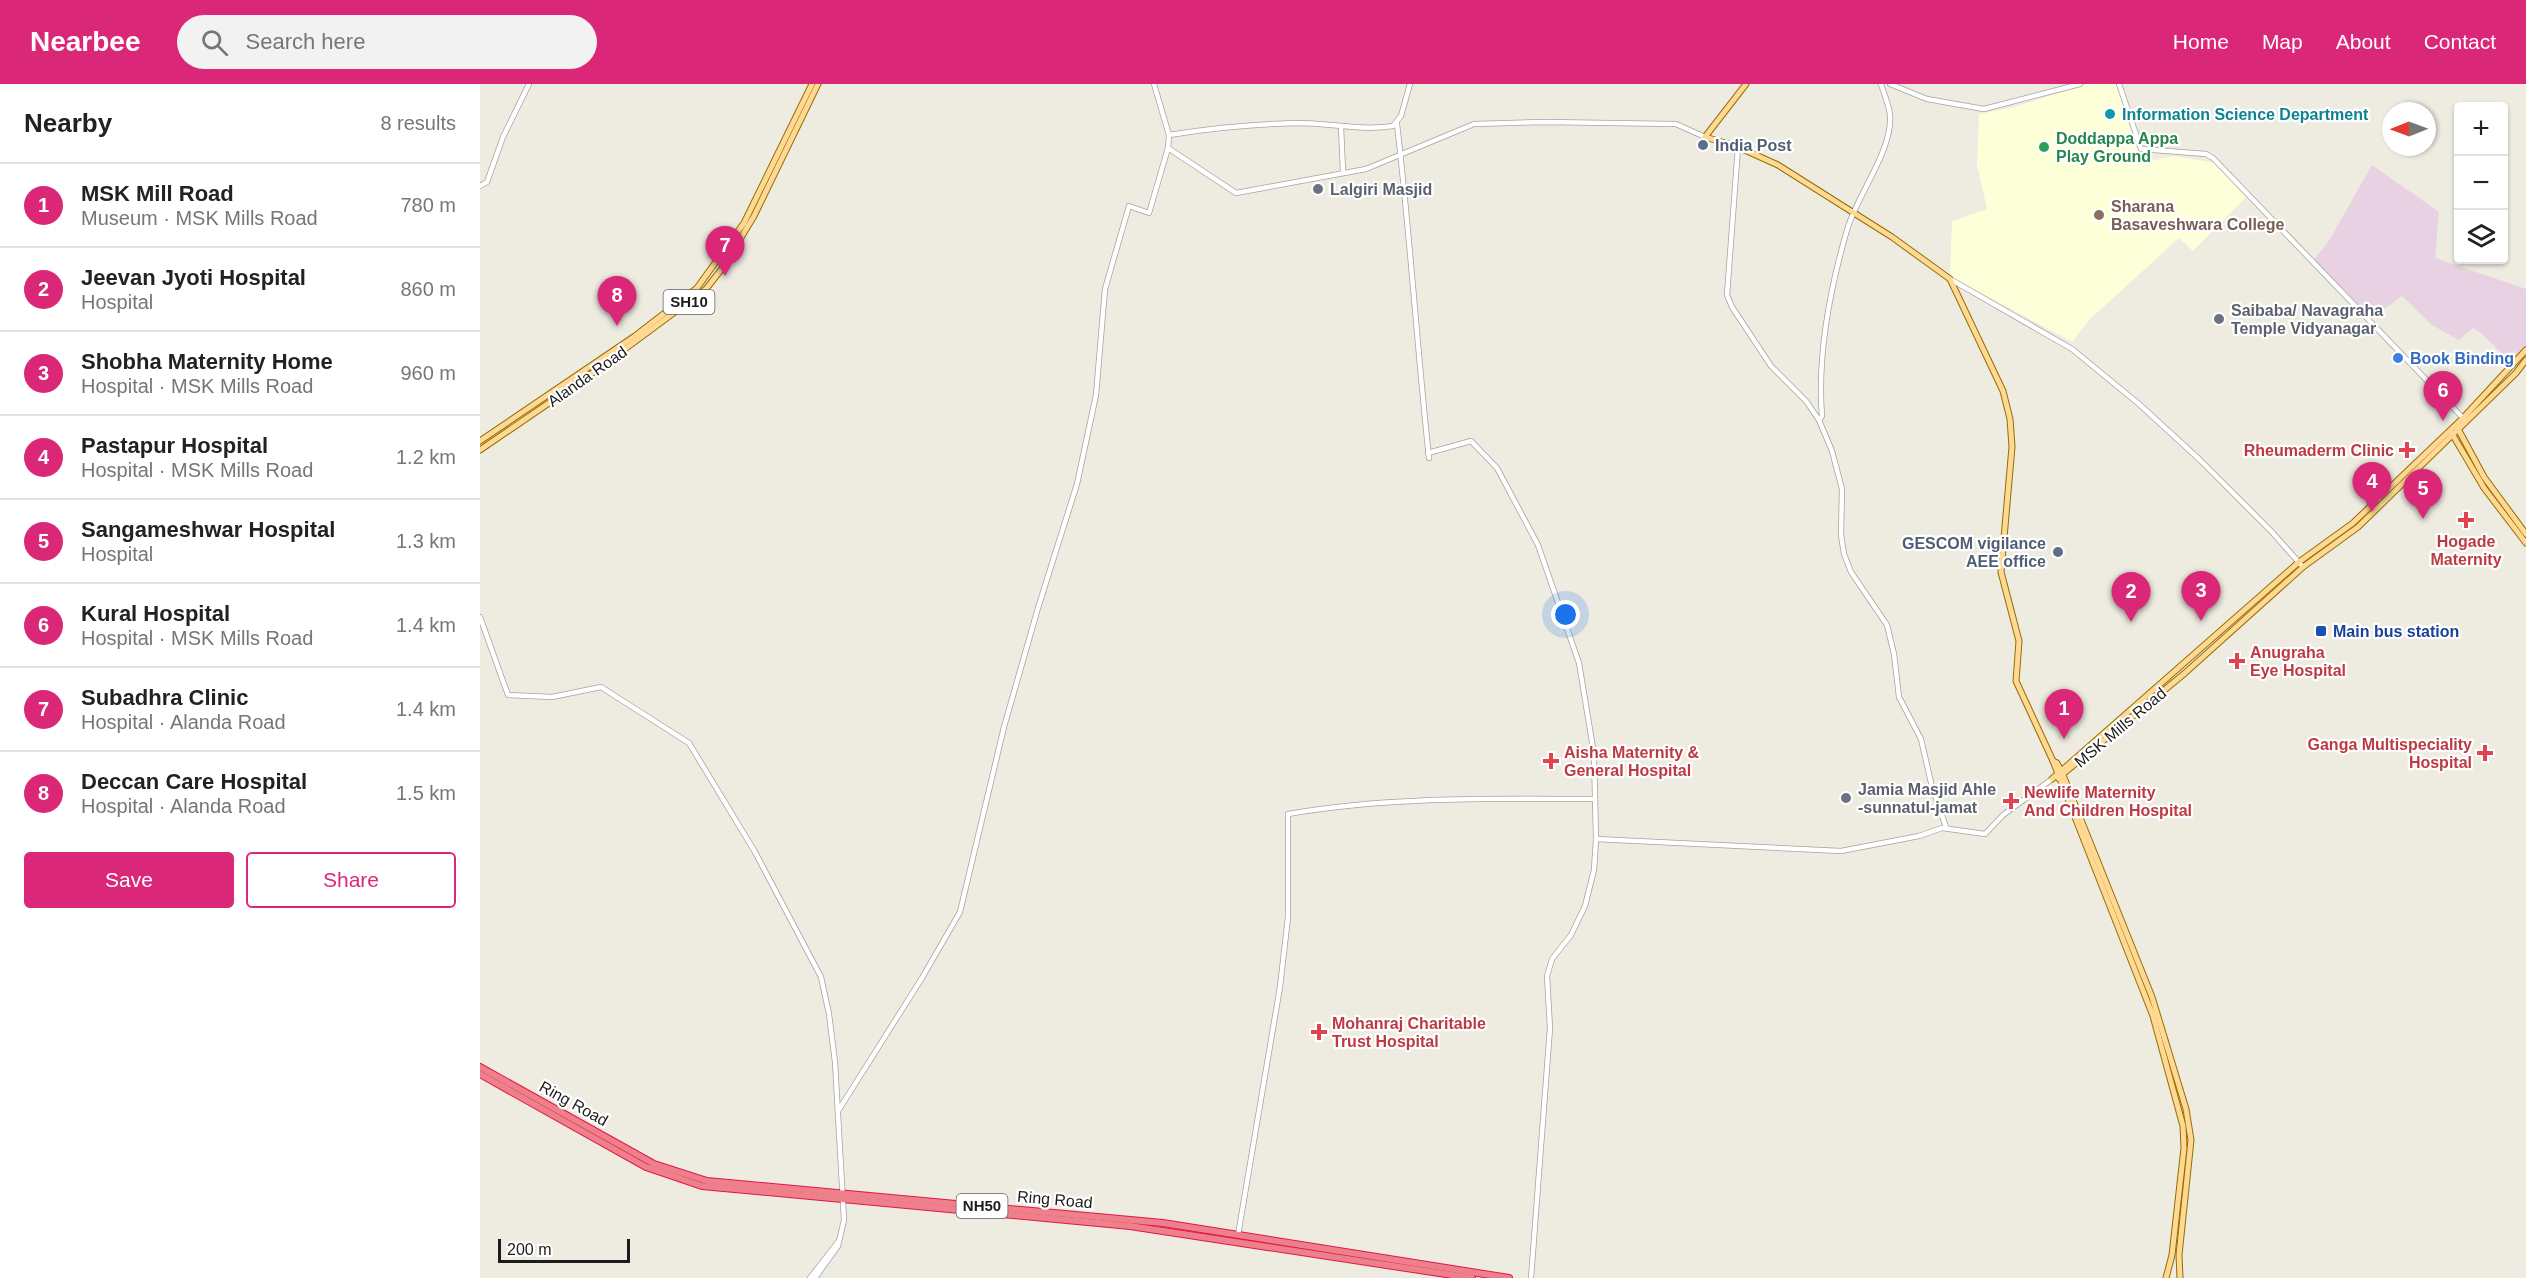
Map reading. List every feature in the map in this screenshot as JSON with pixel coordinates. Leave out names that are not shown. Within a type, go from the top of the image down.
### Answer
[{"type":"highway","name":"Ring Road","points":[[480,1067],[635,1154],[670,1171],[724,1184],[1141,1227],[1472,1278]]},
{"type":"highway","name":"Ring Road","points":[[480,1074],[646,1167],[681,1181],[721,1190],[1130,1219],[1509,1278]]},
{"type":"main road","name":"Alanda Road","points":[[480,441],[627,342],[697,288],[744,223],[812,84]]},
{"type":"main road","name":"Alanda Road","points":[[480,450],[587,377],[706,289],[724,266],[754,216],[818,84]]},
{"type":"main road","points":[[1746,84],[1705,137],[1738,147],[1778,165],[1950,279],[2003,391],[2010,419],[2011,470],[2006,500],[2001,572],[2019,641],[2016,681],[2060,773],[2152,997],[2189,1119],[2191,1140],[2179,1256],[2180,1278]]},
{"type":"main road","name":"MSK Mills Road","points":[[2464,419],[2526,350]]},
{"type":"main road","name":"MSK Mills Road","points":[[2052,779],[2184,673],[2301,565],[2358,527],[2464,419],[2526,360]]},
{"type":"main road","points":[[2456,427],[2484,477],[2526,534]]},
{"type":"main road","points":[[2451,432],[2484,488],[2526,543]]},
{"type":"main road","points":[[2060,773],[2152,1016],[2180,1111],[2184,1148],[2172,1255],[2166,1278]]},
{"type":"street","points":[[480,186],[486,184],[503,137],[528,84]]},
{"type":"street","points":[[838,1111],[922,978],[960,912],[1004,726],[1077,484],[1096,395],[1102,308],[1107,279],[1129,206],[1149,213],[1168,148],[1169,135],[1154,84]]},
{"type":"street","points":[[1410,84],[1397,124],[1428,455],[1471,441],[1497,468],[1538,545],[1579,663],[1594,754],[1596,839],[1594,870],[1585,906],[1571,935],[1552,959],[1547,976],[1550,1028],[1531,1278]]},
{"type":"street","points":[[1819,420],[1822,416],[1824,350],[1831,291],[1852,212],[1887,141],[1890,116],[1881,84]]},
{"type":"street","points":[[1890,84],[1927,99],[1984,109],[2080,84]]},
{"type":"street","points":[[2119,84],[2141,149],[2206,154],[2213,158],[2464,419]]},
{"type":"street","points":[[1168,148],[1236,193],[1343,171],[1365,169],[1401,153],[1438,141],[1474,124],[1586,122],[1676,124],[1705,137]]},
{"type":"street","points":[[1169,135],[1211,128],[1299,123],[1341,127],[1386,127],[1397,124]]},
{"type":"street","points":[[1341,127],[1343,171]]},
{"type":"street","points":[[1738,147],[1727,295],[1732,307],[1771,366],[1806,401],[1819,420],[1832,451],[1842,489],[1841,535],[1844,554],[1851,572],[1887,625],[1894,654],[1899,697],[1921,739],[1932,787],[1946,827]]},
{"type":"street","points":[[1950,279],[2072,349],[2139,404],[2199,459],[2271,531],[2301,565]]},
{"type":"street","points":[[480,617],[508,695],[552,697],[601,687],[689,743],[732,811],[821,977],[829,1014],[838,1111],[844,1220],[840,1241],[815,1278]]},
{"type":"street","points":[[1596,839],[1842,851],[1919,836],[1946,827],[1984,834],[2004,815],[2052,779]]},
{"type":"street","points":[[1238,1235],[1280,987],[1288,917],[1288,814],[1329,807],[1402,801],[1595,799]]},
{"type":"street","points":[[810,1278],[840,1241]]},
{"type":"shaded area","name":"Sharana Basaveshwara College","points":[[2087,84],[2116,84],[2142,163],[2173,156],[2216,163],[2246,197],[2193,251],[2179,238],[2089,320],[2072,342],[1950,276],[1952,221],[1987,209],[1977,165],[1979,114],[2014,107]]},
{"type":"shaded area","points":[[2372,165],[2439,212],[2435,258],[2526,289],[2526,345],[2511,362],[2480,332],[2473,328],[2459,340],[2432,325],[2402,296],[2372,318],[2314,260],[2330,239]]},
{"type":"place","name":"Information Science Department","points":[[2110,114]]},
{"type":"place","name":"India Post","points":[[1703,145]]},
{"type":"place","name":"Doddappa Appa Play Ground","points":[[2044,147]]},
{"type":"place","name":"Lalgiri Masjid","points":[[1318,189]]},
{"type":"place","name":"Sharana Basaveshwara College","points":[[2099,215]]},
{"type":"place","name":"Subadhra Clinic","points":[[725,276]]},
{"type":"place","name":"Saibaba/ Navagraha Temple Vidyanagar","points":[[2219,319]]},
{"type":"place","name":"Deccan Care Hospital","points":[[617,326]]},
{"type":"place","name":"Book Binding","points":[[2398,358]]},
{"type":"place","name":"Kural Hospital","points":[[2443,421]]},
{"type":"place","name":"Rheumaderm Clinic","points":[[2407,450]]},
{"type":"place","name":"Pastapur Hospital","points":[[2372,512]]},
{"type":"place","name":"Sangameshwar Hospital","points":[[2423,519]]},
{"type":"place","name":"Hogade Maternity","points":[[2466,520]]},
{"type":"place","name":"GESCOM vigilance AEE office","points":[[2058,552]]},
{"type":"place","name":"Shobha Maternity Home","points":[[2201,621]]},
{"type":"place","name":"Jeevan Jyoti Hospital","points":[[2131,622]]},
{"type":"place","name":"Main bus station","points":[[2321,631]]},
{"type":"place","name":"Anugraha Eye Hospital","points":[[2237,661]]},
{"type":"place","name":"MSK Mill Road","points":[[2064,739]]},
{"type":"place","name":"Ganga Multispeciality Hospital","points":[[2485,753]]},
{"type":"place","name":"Aisha Maternity & General Hospital","points":[[1551,761]]},
{"type":"place","name":"Jamia Masjid Ahle -sunnatul-jamat","points":[[1846,798]]},
{"type":"place","name":"Newlife Maternity And Children Hospital","points":[[2011,801]]},
{"type":"place","name":"Mohanraj Charitable Trust Hospital","points":[[1319,1032]]}]
